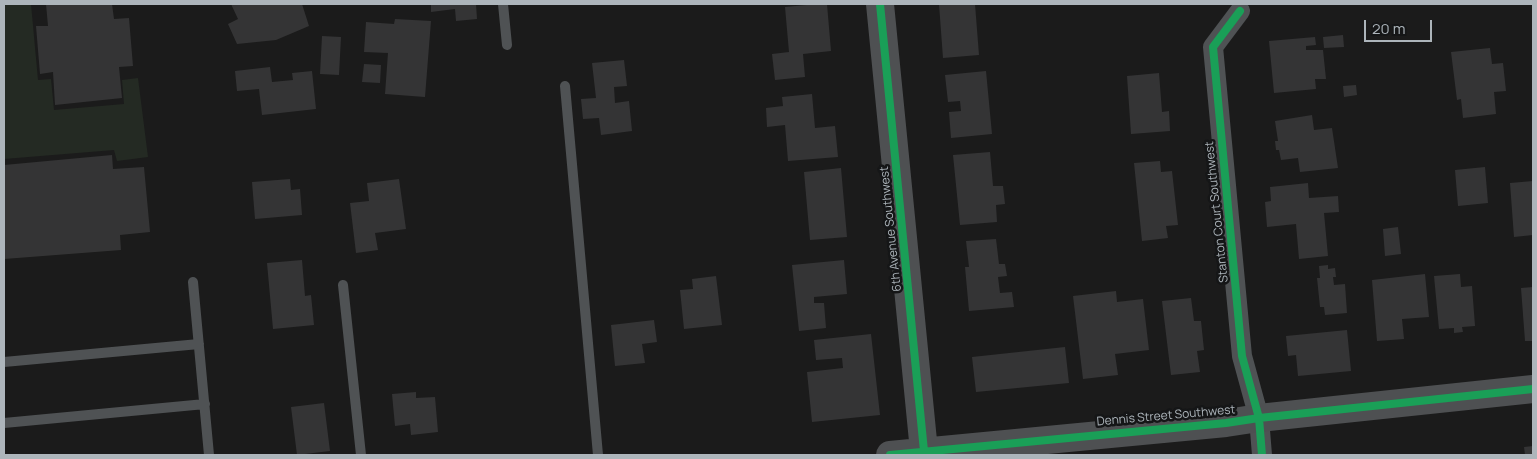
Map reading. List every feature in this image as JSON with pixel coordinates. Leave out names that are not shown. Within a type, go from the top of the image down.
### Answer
[{"type":"street","name":"6th Avenue Southwest","points":[[880,4],[924,451]]},
{"type":"street","name":"Stanton Court Southwest","points":[[1238,7],[1213,47],[1242,356],[1259,418],[1262,455]]},
{"type":"street","name":"Dennis Street Southwest","points":[[890,455],[1226,423],[1533,389]]},
{"type":"lane","points":[[503,4],[507,46]]},
{"type":"lane","points":[[565,86],[598,455]]},
{"type":"lane","points":[[193,282],[209,455]]},
{"type":"lane","points":[[343,285],[360,455]]},
{"type":"lane","points":[[4,362],[199,344]]},
{"type":"lane","points":[[4,423],[205,404]]},
{"type":"shaded area","points":[[4,4],[31,4],[38,80],[51,79],[54,110],[124,104],[122,80],[138,78],[148,157],[117,161],[114,150],[4,159]]},
{"type":"building","points":[[46,4],[112,4],[114,19],[129,18],[133,66],[119,67],[122,98],[55,105],[53,72],[40,74],[36,26],[48,26]]},
{"type":"building","points":[[231,4],[302,4],[309,26],[276,40],[237,44],[228,24],[238,19]]},
{"type":"building","points":[[431,4],[476,4],[477,19],[456,21],[455,9],[431,12]]},
{"type":"building","points":[[827,4],[831,51],[803,54],[805,77],[775,80],[772,54],[789,52],[785,7]]},
{"type":"building","points":[[939,4],[975,4],[979,55],[943,58]]},
{"type":"building","points":[[395,19],[431,21],[425,97],[385,94],[388,53],[364,52],[366,22],[394,24]]},
{"type":"building","points":[[1343,35],[1344,47],[1324,48],[1323,37]]},
{"type":"building","points":[[322,36],[341,37],[339,75],[320,74]]},
{"type":"building","points":[[1315,37],[1316,45],[1306,46],[1306,50],[1323,50],[1326,79],[1315,79],[1316,89],[1274,93],[1269,41]]},
{"type":"building","points":[[1490,48],[1492,64],[1503,63],[1506,91],[1494,92],[1496,114],[1463,118],[1461,99],[1457,100],[1451,52]]},
{"type":"building","points":[[624,60],[627,86],[614,87],[615,103],[629,101],[632,131],[601,135],[599,118],[583,119],[581,99],[596,98],[592,63]]},
{"type":"building","points":[[364,64],[381,65],[380,83],[362,82]]},
{"type":"building","points":[[270,67],[272,82],[293,80],[292,73],[312,71],[316,109],[262,115],[259,89],[237,91],[235,71]]},
{"type":"building","points":[[986,71],[992,134],[951,138],[949,112],[961,111],[960,101],[948,102],[945,75]]},
{"type":"building","points":[[1159,73],[1162,112],[1169,111],[1170,131],[1131,134],[1127,76]]},
{"type":"building","points":[[1356,85],[1357,95],[1344,97],[1343,86]]},
{"type":"building","points":[[812,94],[815,128],[835,126],[838,157],[788,161],[785,125],[767,127],[766,108],[783,106],[782,97]]},
{"type":"building","points":[[1312,115],[1314,130],[1332,128],[1338,168],[1300,172],[1298,158],[1281,160],[1279,150],[1276,150],[1275,141],[1278,141],[1275,121]]},
{"type":"building","points":[[990,152],[993,186],[1003,186],[1005,204],[996,205],[997,222],[960,225],[953,155]]},
{"type":"building","points":[[112,155],[113,169],[144,167],[150,232],[120,235],[121,250],[4,259],[4,165]]},
{"type":"building","points":[[1160,161],[1161,172],[1172,171],[1178,225],[1166,226],[1168,238],[1142,241],[1134,163]]},
{"type":"building","points":[[1485,167],[1488,203],[1458,206],[1455,170]]},
{"type":"building","points":[[841,168],[847,237],[810,240],[804,172]]},
{"type":"building","points":[[290,179],[291,190],[300,189],[302,215],[255,219],[252,182]]},
{"type":"building","points":[[399,179],[406,229],[375,233],[378,250],[356,253],[350,203],[369,201],[367,183]]},
{"type":"building","points":[[1533,181],[1533,235],[1514,237],[1510,183]]},
{"type":"building","points":[[1308,183],[1309,198],[1338,196],[1339,212],[1324,213],[1328,256],[1299,259],[1296,224],[1267,227],[1265,202],[1271,201],[1270,187]]},
{"type":"building","points":[[1398,227],[1401,254],[1385,256],[1383,229]]},
{"type":"building","points":[[996,239],[999,264],[1005,264],[1007,276],[998,277],[1000,293],[1012,292],[1014,307],[969,311],[965,267],[969,267],[966,241]]},
{"type":"building","points":[[302,260],[305,296],[311,295],[314,325],[273,329],[267,263]]},
{"type":"building","points":[[844,260],[847,294],[814,297],[814,303],[824,303],[826,328],[799,331],[792,265]]},
{"type":"building","points":[[1328,265],[1328,269],[1335,268],[1336,277],[1333,277],[1334,285],[1345,284],[1347,313],[1325,315],[1324,307],[1320,307],[1317,278],[1320,278],[1319,266]]},
{"type":"building","points":[[1425,274],[1429,317],[1402,319],[1404,339],[1377,341],[1372,280]]},
{"type":"building","points":[[1460,274],[1461,287],[1472,286],[1475,326],[1462,327],[1463,332],[1454,333],[1454,328],[1439,329],[1434,276]]},
{"type":"building","points":[[716,276],[722,325],[684,329],[680,290],[693,289],[692,279]]},
{"type":"building","points":[[1533,287],[1533,341],[1525,341],[1521,288]]},
{"type":"building","points":[[1116,291],[1117,302],[1143,299],[1149,350],[1115,354],[1118,375],[1083,379],[1073,296]]},
{"type":"building","points":[[1191,298],[1194,321],[1201,321],[1204,350],[1197,351],[1200,372],[1171,375],[1162,301]]},
{"type":"building","points":[[654,320],[657,342],[642,344],[645,363],[615,366],[611,325]]},
{"type":"building","points":[[1347,330],[1351,371],[1298,376],[1296,355],[1288,356],[1286,336]]},
{"type":"building","points":[[871,334],[880,415],[812,422],[807,372],[843,368],[842,358],[816,360],[814,340]]},
{"type":"building","points":[[1065,347],[1069,383],[976,392],[972,357]]},
{"type":"building","points":[[416,392],[416,398],[435,397],[438,432],[411,435],[410,424],[395,426],[392,394]]},
{"type":"building","points":[[324,403],[330,451],[297,455],[291,407]]},
{"type":"building","points":[[1533,446],[1533,455],[1525,455],[1524,447]]},
{"type":"cycle path","points":[[880,4],[924,451]]},
{"type":"cycle path","points":[[1240,11],[1213,47],[1242,356],[1259,418],[1262,455]]},
{"type":"cycle path","points":[[890,455],[1226,423],[1533,389]]}]
